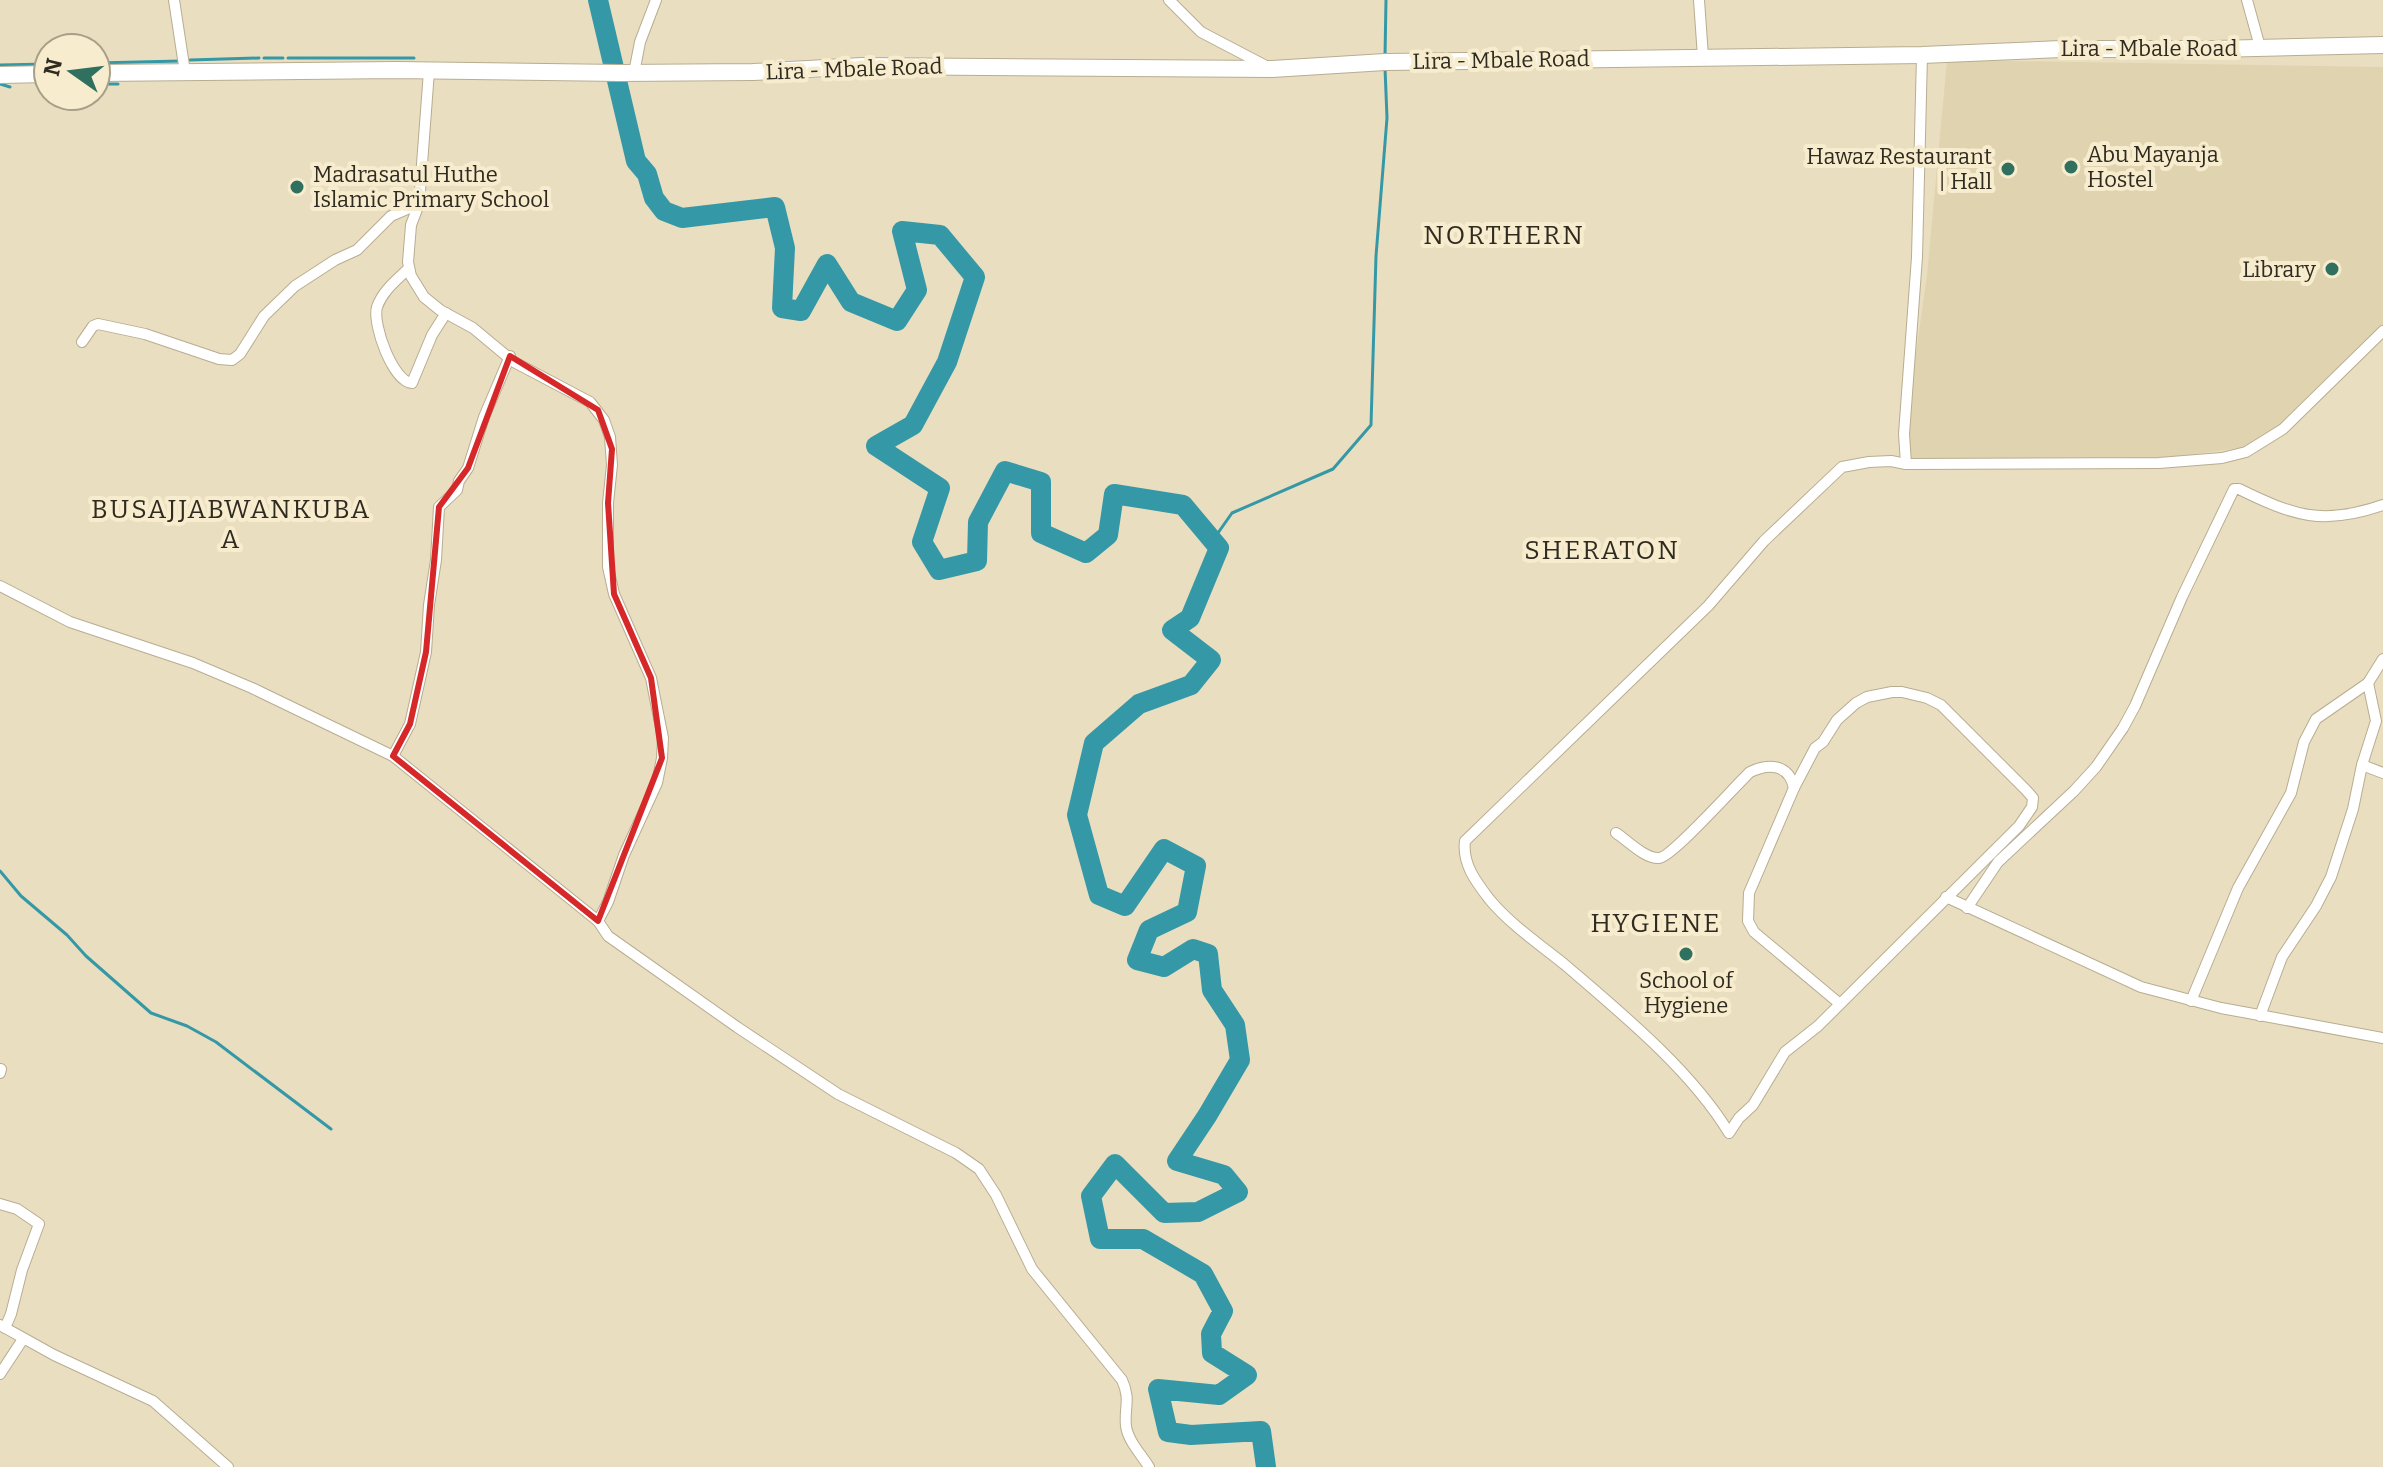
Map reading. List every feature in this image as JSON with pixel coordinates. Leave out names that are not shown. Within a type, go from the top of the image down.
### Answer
[{"type":"main road","name":"Lira - Mbale Road","points":[[429,71],[753,72],[862,66],[1272,69],[1385,62],[2383,45]]},
{"type":"main road","points":[[112,73],[429,71]]},
{"type":"main road","points":[[0,75],[32,74]]},
{"type":"street","points":[[174,0],[185,72]]},
{"type":"street","points":[[627,73],[656,0]]},
{"type":"street","points":[[1169,0],[1201,32],[1272,69]]},
{"type":"street","points":[[1699,0],[1703,57]]},
{"type":"street","points":[[2247,0],[2260,47]]},
{"type":"street","points":[[1906,464],[1904,434],[1917,257],[1922,55]]},
{"type":"street","points":[[429,71],[419,204],[411,225],[409,246],[409,268],[416,286],[431,304],[473,328],[514,362],[590,402],[607,428],[612,460],[608,567],[614,594],[651,678],[660,716],[662,758],[657,783],[598,921]]},
{"type":"street","points":[[82,342],[93,326],[98,324],[145,334],[219,359],[232,360],[240,354],[270,309],[295,286],[357,250],[391,216],[419,204]]},
{"type":"street","points":[[409,268],[384,292],[376,316],[380,337],[397,374],[404,381],[412,383],[432,335],[446,313]]},
{"type":"street","points":[[1840,1004],[1754,932],[1748,921],[1749,893],[1794,788],[1815,748],[1823,742],[1837,720],[1856,703],[1892,692],[1919,696],[1941,705],[2033,798],[2028,814],[2019,826],[1818,1026],[1785,1052],[1753,1105],[1729,1133],[1715,1110],[1660,1051],[1493,904],[1468,867],[1465,841],[1708,606],[1764,541],[1842,467],[1891,461],[1906,464],[2159,463],[2222,458],[2246,452],[2283,429],[2383,331]]},
{"type":"street","points":[[393,756],[410,724],[426,652],[439,507],[457,490],[468,468],[484,417],[510,356]]},
{"type":"street","points":[[1967,908],[1992,869],[2074,791],[2096,767],[2123,728],[2234,489],[2295,513],[2323,518],[2357,514],[2383,505]]},
{"type":"street","points":[[0,586],[70,622],[193,663],[252,688],[393,756],[598,921],[616,942],[838,1094],[956,1153],[979,1169],[996,1195],[1032,1269],[1122,1380],[1128,1391],[1128,1433],[1149,1467]]},
{"type":"street","points":[[2191,1001],[2238,888],[2291,793],[2304,742],[2316,719],[2368,683],[2383,659]]},
{"type":"street","points":[[2260,1016],[2282,957],[2331,877],[2376,721],[2368,683]]},
{"type":"street","points":[[2362,765],[2383,773]]},
{"type":"street","points":[[1616,833],[1650,856],[1659,858],[1683,841],[1750,772],[1761,767],[1781,768],[1787,772],[1794,788]]},
{"type":"street","points":[[1946,897],[2125,981],[2191,1001],[2383,1038]]},
{"type":"street","points":[[0,1204],[17,1209],[39,1224],[22,1270],[11,1314],[3,1327],[153,1401],[228,1467]]},
{"type":"street","points":[[0,1374],[23,1339]]},
{"type":"highlighted area","points":[[510,356],[598,410],[612,449],[608,503],[614,594],[651,678],[662,758],[598,921],[393,756],[410,724],[426,652],[439,507],[468,468]]},
{"type":"shaded area","points":[[1947,60],[2383,67],[2383,328],[2283,427],[2247,447],[2165,458],[1911,461],[1907,416],[1927,275]]},
{"type":"waterway","points":[[598,0],[636,161],[647,174],[654,198],[664,211],[682,218],[775,207],[785,248],[782,308],[801,311],[827,264],[851,302],[897,321],[917,290],[902,231],[940,235],[975,277],[947,362],[913,425],[876,446],[940,488],[922,542],[939,570],[977,561],[978,522],[1005,471],[1041,482],[1041,533],[1086,553],[1108,535],[1114,494],[1183,505],[1219,548],[1190,618],[1172,630],[1211,660],[1191,685],[1139,704],[1094,743],[1077,815],[1099,895],[1125,906],[1164,849],[1196,866],[1187,912],[1149,930],[1137,960],[1164,967],[1193,949],[1208,954],[1212,990],[1235,1025],[1240,1060],[1177,1161],[1224,1175],[1238,1192],[1198,1212],[1164,1213],[1115,1164],[1091,1196],[1100,1239],[1143,1239],[1203,1274],[1223,1311],[1211,1334],[1212,1353],[1247,1375],[1219,1395],[1158,1389],[1168,1432],[1191,1435],[1261,1431],[1266,1467]]},
{"type":"waterway","points":[[1385,56],[1386,0]]},
{"type":"waterway","points":[[190,60],[259,58]]},
{"type":"waterway","points":[[264,58],[283,58]]},
{"type":"waterway","points":[[288,58],[414,58]]},
{"type":"waterway","points":[[112,63],[180,61]]},
{"type":"waterway","points":[[0,65],[32,64]]},
{"type":"waterway","points":[[1213,540],[1232,513],[1333,469],[1371,425],[1376,256],[1387,118],[1385,68]]},
{"type":"waterway","points":[[0,84],[10,87]]},
{"type":"waterway","points":[[112,84],[118,84]]},
{"type":"waterway","points":[[0,871],[21,896],[151,1013],[187,1026],[216,1042],[331,1129]]},
{"type":"place","name":"Abu Mayanja Hostel","points":[[2071,167]]},
{"type":"place","name":"Hawaz Restaurant | Hall","points":[[2008,169]]},
{"type":"place","name":"Madrasatul Huthe Islamic Primary School","points":[[297,187]]},
{"type":"place","name":"Library","points":[[2332,269]]},
{"type":"place","name":"School of Hygiene","points":[[1686,954]]},
{"type":"district","name":"NORTHERN","points":[[1504,235]]},
{"type":"district","name":"BUSAJJABWANKUBA A","points":[[231,524]]},
{"type":"district","name":"SHERATON","points":[[1602,550]]},
{"type":"district","name":"HYGIENE","points":[[1656,923]]}]
